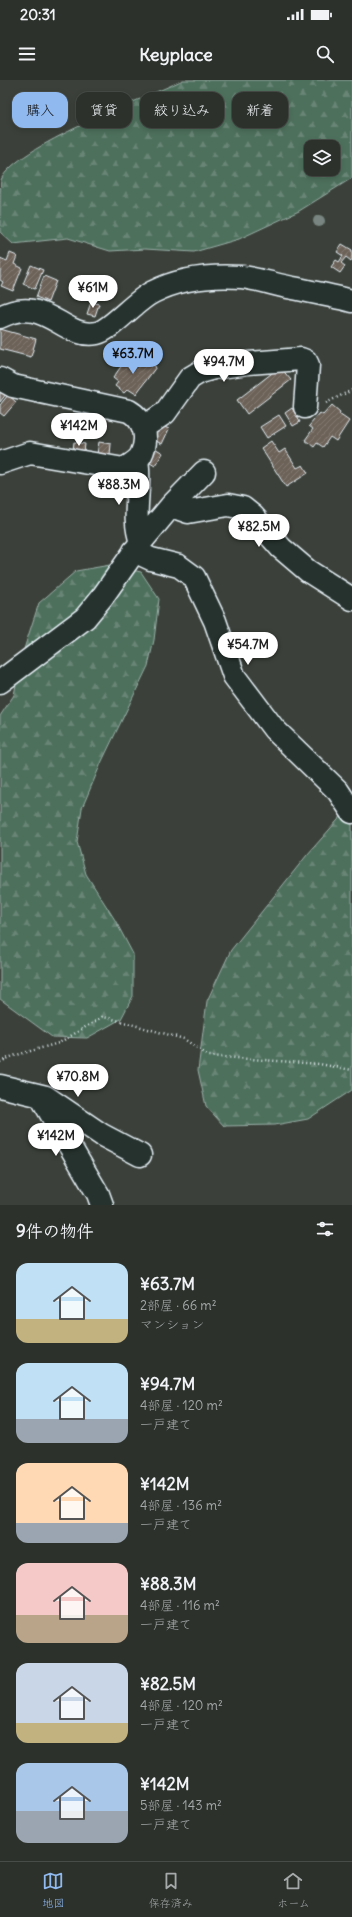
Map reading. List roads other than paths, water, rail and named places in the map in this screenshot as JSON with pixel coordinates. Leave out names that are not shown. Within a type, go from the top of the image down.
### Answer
[{"type":"street","points":[[0,317],[24,310],[34,311],[43,313],[83,334],[97,333],[106,329],[150,293],[166,285],[204,278],[243,277],[352,301]]},
{"type":"street","points":[[144,427],[165,413],[190,378],[214,368],[248,363],[301,359],[306,361],[308,365],[305,407]]},
{"type":"street","points":[[0,379],[13,386],[129,411],[136,415],[144,427],[145,443],[141,456],[124,468],[30,453],[0,463]]},
{"type":"street","points":[[137,460],[140,474],[136,510],[137,547],[151,559],[179,566],[194,577],[215,621],[234,676],[274,729],[338,791],[352,812]]},
{"type":"street","points":[[0,682],[85,618],[137,547],[171,506],[204,472]]},
{"type":"street","points":[[171,506],[188,512],[228,505],[243,508],[253,516],[281,548],[308,571],[352,599]]},
{"type":"street","points":[[0,1086],[46,1097],[102,1135],[140,1155]]},
{"type":"street","points":[[40,1096],[98,1194],[102,1205]]}]
